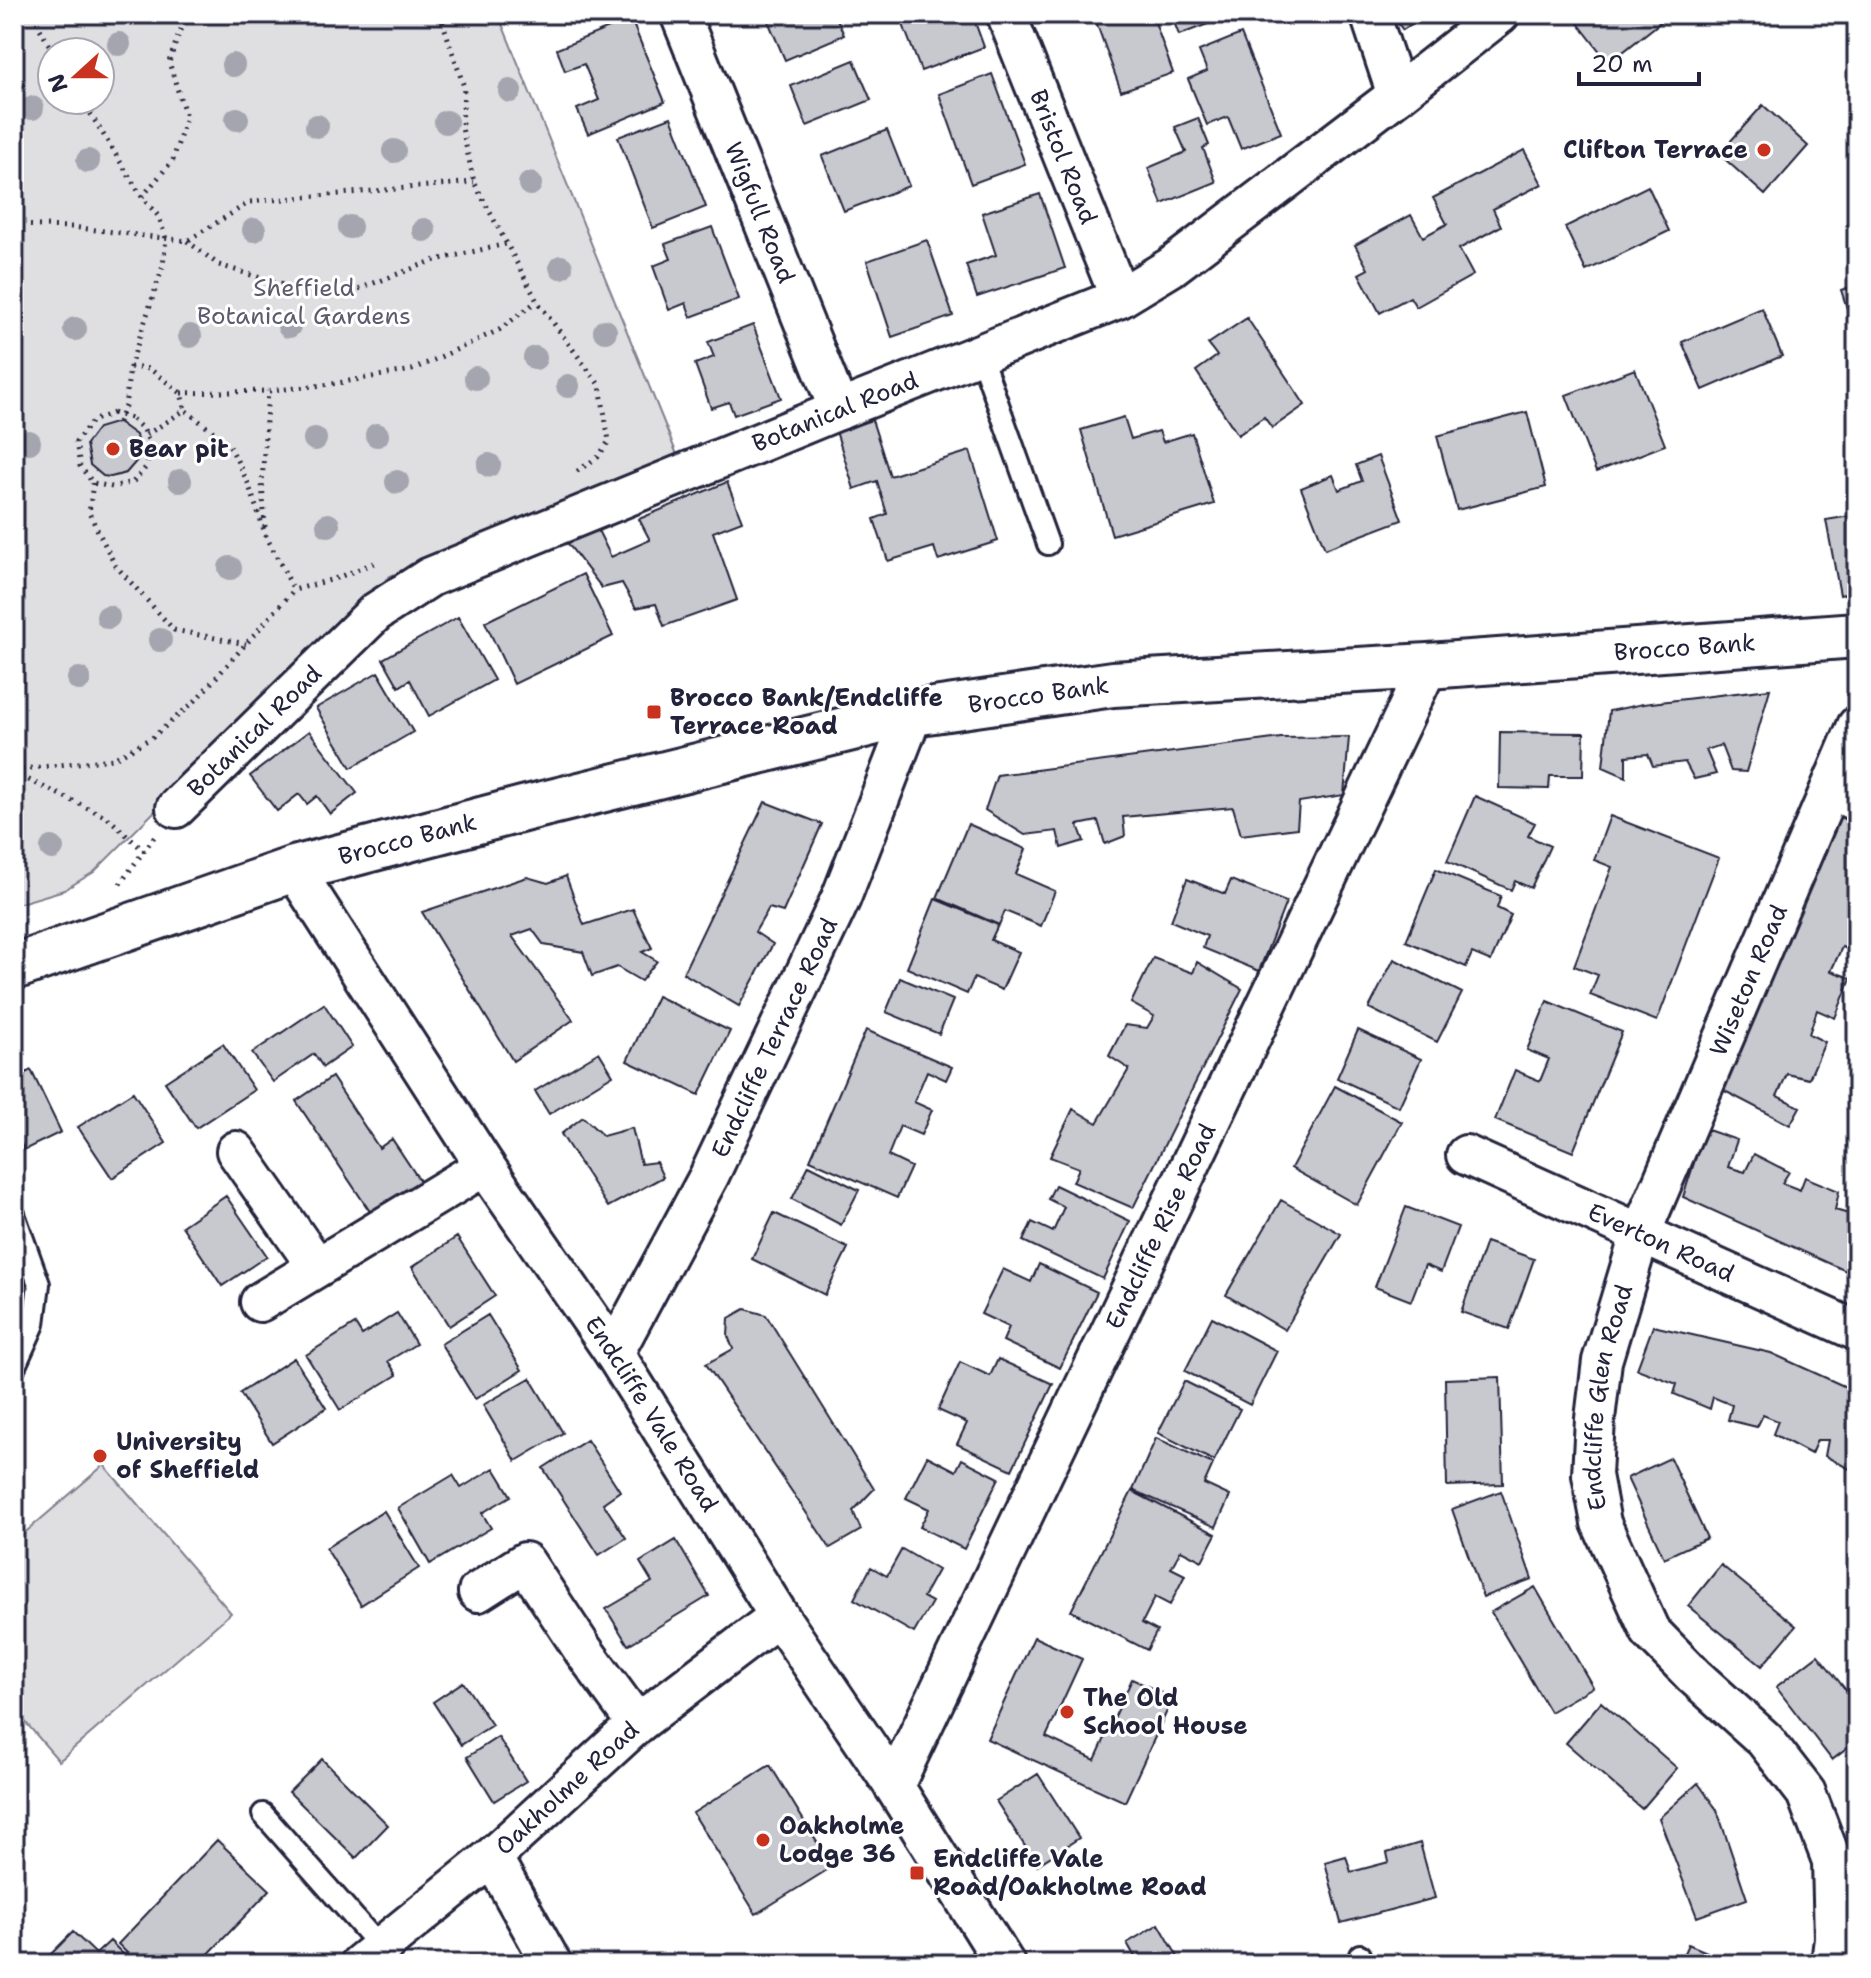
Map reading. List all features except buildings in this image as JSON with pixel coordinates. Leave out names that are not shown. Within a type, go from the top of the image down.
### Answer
[{"type":"main road","name":"Brocco Bank","points":[[14,967],[294,869],[913,713],[1113,684],[1428,666],[1857,635]]},
{"type":"street","name":"Wigfull Road","points":[[680,14],[839,410]]},
{"type":"street","name":"Bristol Road","points":[[1006,14],[1120,298]]},
{"type":"street","points":[[1370,14],[1397,95]]},
{"type":"street","name":"Botanical Road","points":[[176,808],[376,612],[430,577],[1120,298],[1171,267],[1500,14]]},
{"type":"street","name":"Endcliffe Rise Road","points":[[894,1786],[1428,666]]},
{"type":"street","name":"Endcliffe Terrace Road","points":[[614,1353],[709,1176],[841,898],[913,713]]},
{"type":"street","name":"Wiseton Road","points":[[1640,1235],[1842,805],[1857,726]]},
{"type":"street","name":"Endcliffe Vale Road","points":[[294,869],[485,1166],[614,1353],[779,1616],[894,1786],[1005,1964]]},
{"type":"street","points":[[236,1151],[317,1267]]},
{"type":"street","name":"Everton Road","points":[[1466,1155],[1857,1331]]},
{"type":"street","points":[[260,1302],[485,1166]]},
{"type":"street","name":"Endcliffe Glen Road","points":[[1640,1235],[1602,1361],[1592,1475],[1601,1523],[1650,1631],[1765,1740],[1806,1793],[1832,1861],[1840,1947]]},
{"type":"street","points":[[478,1592],[525,1562],[637,1724]]},
{"type":"street","name":"Oakholme Road","points":[[370,1955],[492,1857],[637,1724],[779,1616]]},
{"type":"street","points":[[492,1857],[552,1964]]},
{"type":"lane","points":[[980,354],[1048,544]]},
{"type":"lane","points":[[14,1214],[39,1284],[34,1324],[14,1368]]},
{"type":"lane","points":[[263,1814],[370,1955]]},
{"type":"path","points":[[35,14],[44,36]]},
{"type":"path","points":[[142,197],[173,160],[186,117],[169,62],[186,14]]},
{"type":"path","points":[[440,14],[464,87],[462,128],[474,182],[537,301],[600,386],[609,441],[598,457],[576,473]]},
{"type":"path","points":[[92,116],[142,197],[159,217],[166,239],[163,266],[130,367],[125,406],[118,422]]},
{"type":"path","points":[[187,241],[250,202],[474,182]]},
{"type":"path","points":[[14,225],[72,227],[187,241],[219,265],[303,291],[353,291],[432,261],[506,244]]},
{"type":"path","points":[[181,393],[268,391],[412,370],[499,330],[537,301]]},
{"type":"path","points":[[130,367],[150,369],[181,393],[185,410],[229,444],[248,483],[266,536],[294,590]]},
{"type":"path","points":[[266,536],[262,483],[268,391]]},
{"type":"path","points":[[146,435],[185,410]]},
{"type":"path","points":[[113,413],[131,418],[144,430],[150,445],[147,466],[133,482],[112,487],[93,483],[80,466],[76,442],[92,421],[113,413]]},
{"type":"path","points":[[93,483],[89,513],[115,565],[174,630],[246,644]]},
{"type":"path","points":[[14,771],[113,759],[153,737],[195,701],[294,590],[377,562]]},
{"type":"path","points":[[14,771],[107,817],[144,851]]},
{"type":"path","points":[[116,889],[176,808]]},
{"type":"green space","name":"Sheffield Botanical Gardens","points":[[14,14],[498,14],[680,462],[390,576],[94,872],[64,890],[14,905]]},
{"type":"green space","points":[[104,1465],[231,1613],[59,1761],[14,1709],[14,1542]]},
{"type":"place","name":"Clifton Terrace","points":[[1764,150]]},
{"type":"place","name":"Bear pit","points":[[113,449]]},
{"type":"place","name":"Brocco Bank/Endcliffe Terrace Road","points":[[654,712]]},
{"type":"place","name":"University of Sheffield","points":[[100,1456]]},
{"type":"place","name":"The Old School House","points":[[1067,1712]]},
{"type":"place","name":"Oakholme Lodge 36","points":[[763,1840]]},
{"type":"place","name":"Endcliffe Vale Road/Oakholme Road","points":[[917,1873]]}]
